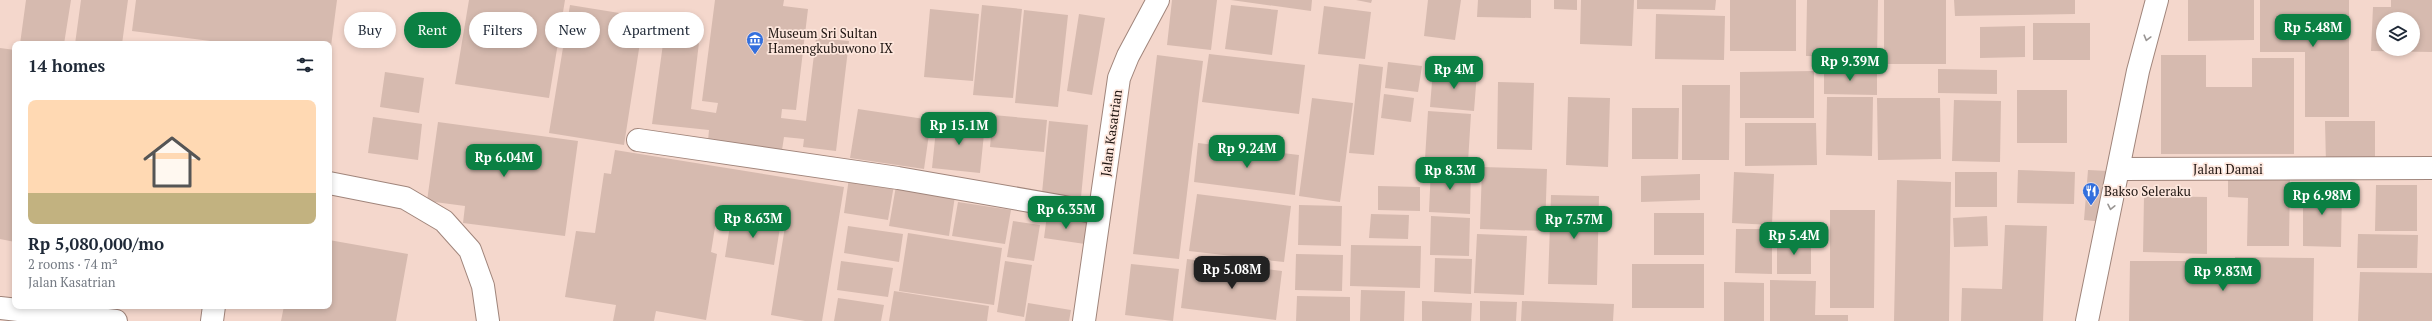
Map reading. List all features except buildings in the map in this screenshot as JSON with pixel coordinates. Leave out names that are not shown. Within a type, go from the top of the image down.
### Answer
[{"type":"street","name":"Jalan Kasatrian","points":[[1084,321],[1120,78],[1128,56],[1158,0]]},
{"type":"street","points":[[2087,321],[2120,169],[2138,71],[2157,0]]},
{"type":"street","points":[[638,140],[898,178],[1100,213]]},
{"type":"street","name":"Jalan Damai","points":[[2120,169],[2432,168]]},
{"type":"street","points":[[332,184],[405,198],[444,221],[470,250],[483,286],[488,321]]},
{"type":"street","points":[[0,308],[116,321]]},
{"type":"street","points":[[212,321],[214,309]]},
{"type":"place","name":"Museum Sri Sultan Hamengkubuwono IX","points":[[755,55]]},
{"type":"place","name":"Bakso Seleraku","points":[[2091,206]]}]
